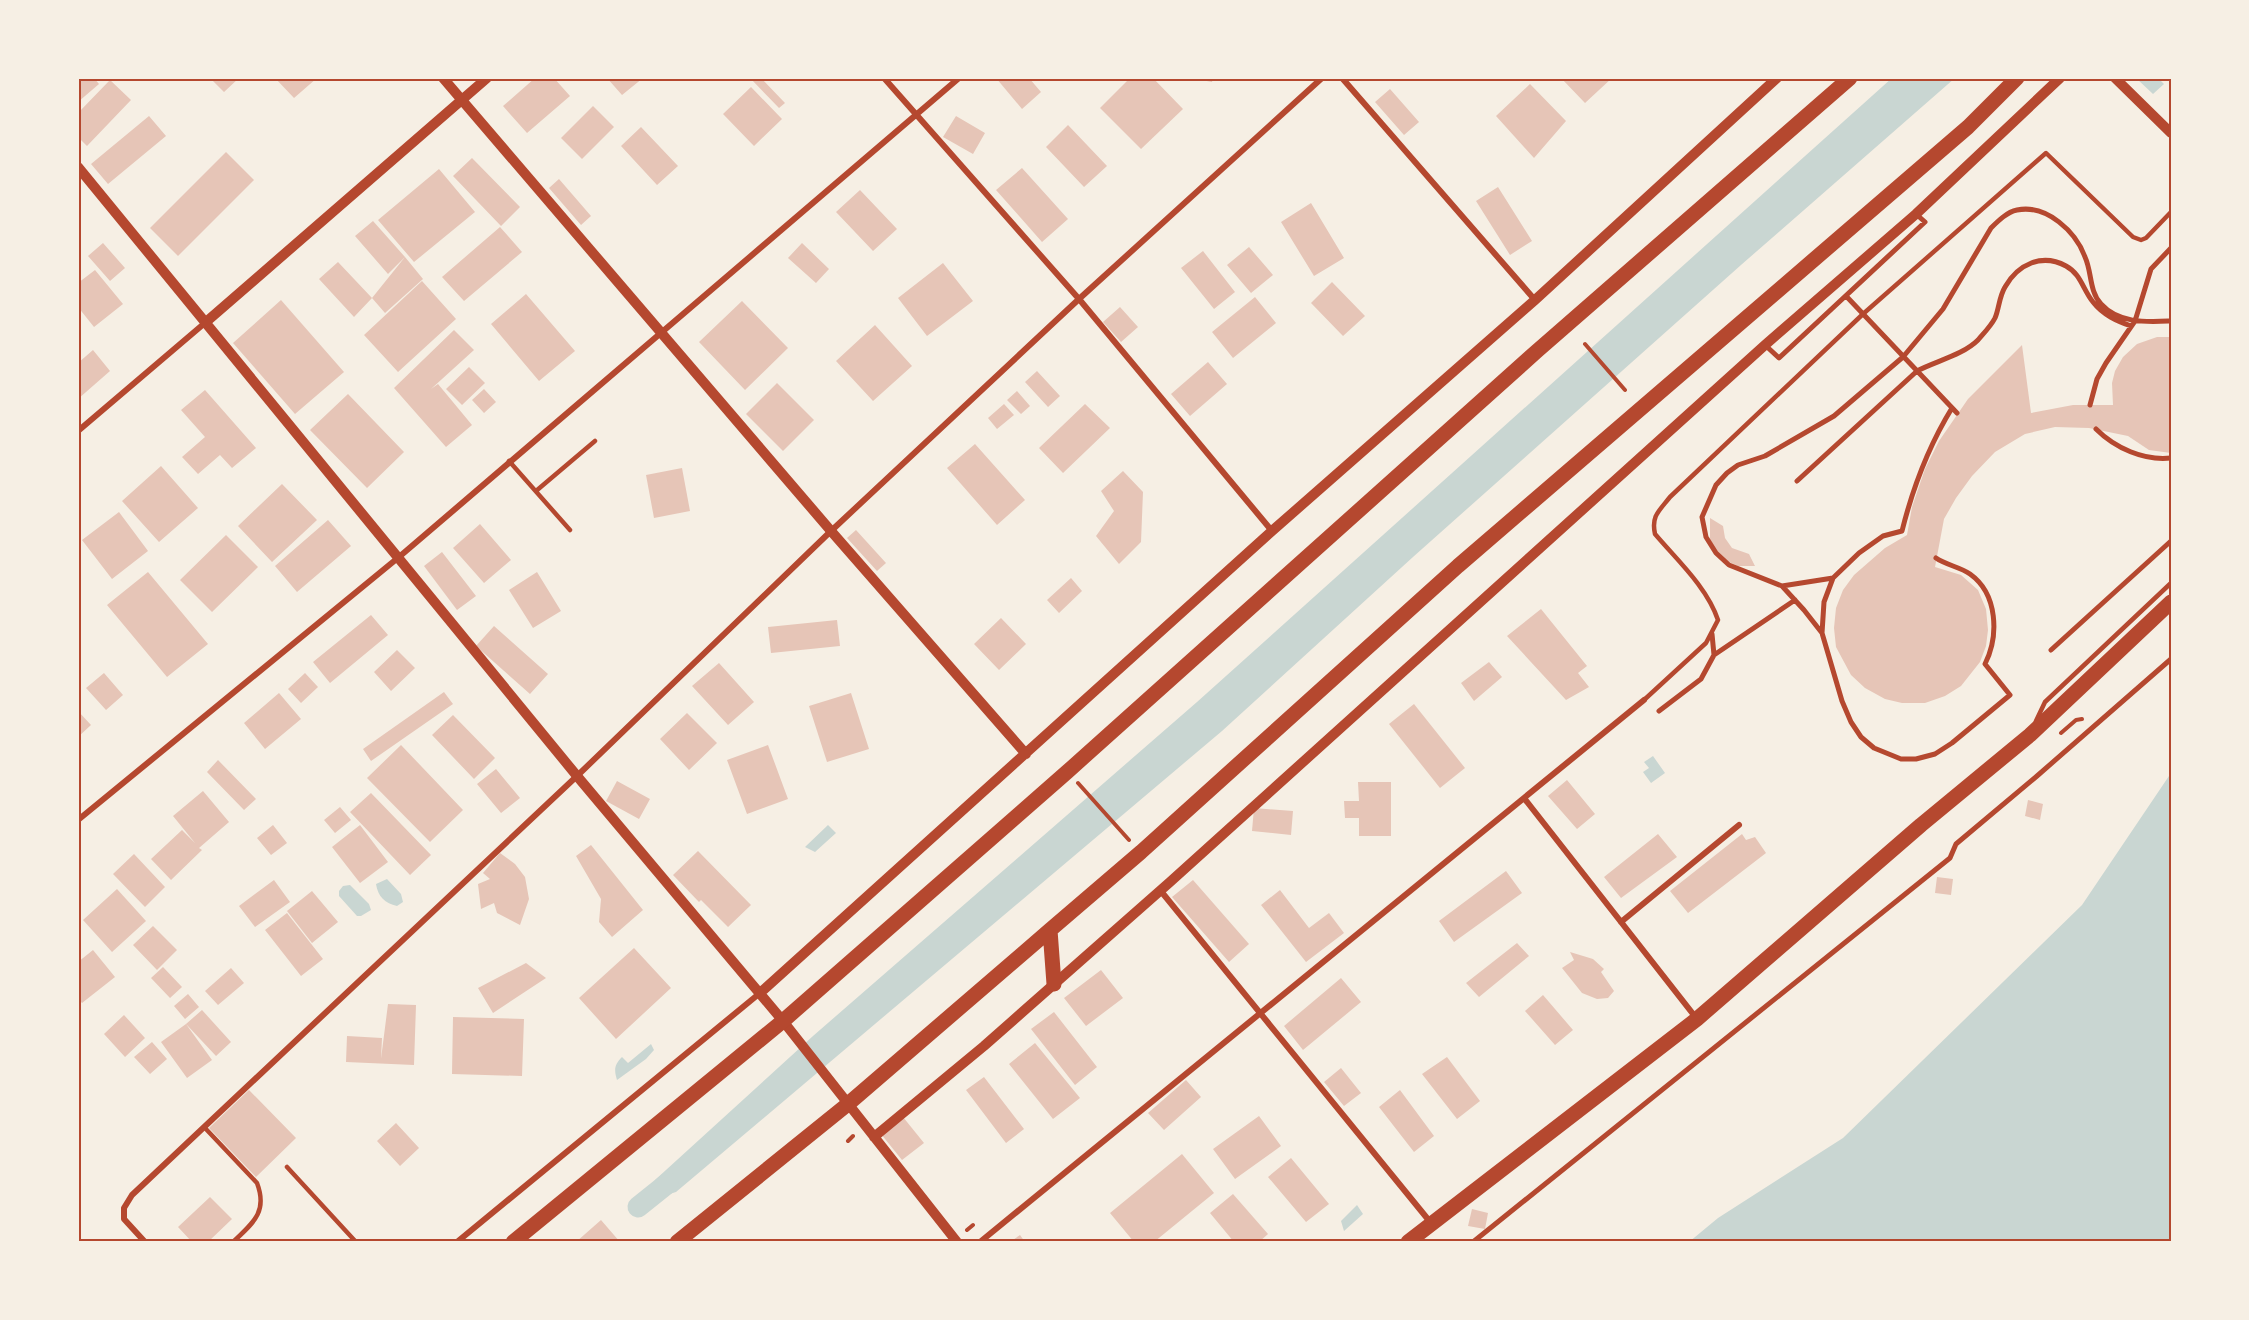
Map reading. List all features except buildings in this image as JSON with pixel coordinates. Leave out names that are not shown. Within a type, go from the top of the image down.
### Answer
[{"type":"main road","points":[[513,1242],[783,1021],[1067,772],[1528,359],[1850,78]]},
{"type":"main road","points":[[677,1242],[848,1104],[1050,930],[1467,558],[1968,127],[2017,78]]},
{"type":"main road","points":[[1408,1242],[1697,1019],[1921,825],[2030,735],[2171,602]]},
{"type":"main road","points":[[1050,930],[1054,984]]},
{"type":"street","points":[[443,78],[831,531],[1026,754]]},
{"type":"street","points":[[78,431],[487,78]]},
{"type":"street","points":[[884,78],[1078,299],[1272,531]]},
{"type":"street","points":[[78,820],[399,557],[958,78]]},
{"type":"street","points":[[145,1242],[124,1219],[124,1208],[132,1195],[577,776],[831,531],[1078,299],[1322,78]]},
{"type":"street","points":[[1342,78],[1535,300]]},
{"type":"street","points":[[457,1242],[760,993],[1272,531],[1535,300],[1777,78]]},
{"type":"street","points":[[874,1137],[984,1046],[1160,890],[1765,345],[1916,214],[2060,78]]},
{"type":"street","points":[[2115,78],[2171,133]]},
{"type":"street","points":[[78,167],[577,776],[783,1021],[957,1242]]},
{"type":"street","points":[[1822,633],[1782,586],[1729,565],[1716,553],[1706,537],[1702,516],[1716,485],[1737,465],[1765,456],[1834,416],[1902,357],[1943,309],[1991,228],[2002,218],[2018,210],[2045,214],[2068,229],[2086,257],[2092,290],[2101,304],[2113,314],[2133,324]]},
{"type":"street","points":[[1765,345],[1779,358],[1925,222],[1916,214]]},
{"type":"street","points":[[2090,405],[2097,379],[2133,324],[2151,269],[2171,248]]},
{"type":"street","points":[[1797,481],[1917,371],[1964,351],[1977,341],[1994,319],[2004,288],[2031,262],[2040,259],[2053,260],[2068,267],[2078,275],[2099,309],[2109,317],[2133,324],[2171,321]]},
{"type":"street","points":[[1847,297],[1957,413]]},
{"type":"street","points":[[1936,558],[1961,569],[1982,586],[1994,615],[1993,643],[1985,664],[2010,694],[1952,743],[1935,754],[1916,759],[1901,759],[1874,748],[1861,737],[1851,722],[1842,701],[1822,633],[1824,602],[1833,578],[1859,553],[1883,536],[1902,531],[1911,493],[1925,457],[1952,408]]},
{"type":"street","points":[[2096,429],[2105,438],[2137,454],[2163,459],[2171,458]]},
{"type":"street","points":[[2051,650],[2171,541]]},
{"type":"street","points":[[1782,586],[1833,578]]},
{"type":"street","points":[[1659,711],[1701,679],[1714,655],[1795,600]]},
{"type":"street","points":[[1712,634],[1714,655]]},
{"type":"street","points":[[1473,1242],[1950,858],[1956,844],[2171,659]]},
{"type":"street","points":[[980,1242],[1644,700]]},
{"type":"street","points":[[1524,798],[1697,1019]]},
{"type":"street","points":[[1621,922],[1739,825]]},
{"type":"street","points":[[1160,890],[1431,1223]]},
{"type":"lane","points":[[1644,700],[1706,644],[1718,620],[1713,606],[1655,534],[1652,523],[1656,514],[1670,497],[1863,314],[2046,153],[2133,237],[2141,240],[2146,238],[2171,212]]},
{"type":"lane","points":[[536,491],[595,441]]},
{"type":"lane","points":[[509,461],[570,530]]},
{"type":"lane","points":[[2030,735],[2044,702],[2171,583]]},
{"type":"lane","points":[[205,1128],[257,1183],[260,1192],[262,1201],[257,1218],[233,1242]]},
{"type":"lane","points":[[287,1167],[356,1242]]},
{"type":"path","points":[[1585,344],[1625,390]]},
{"type":"path","points":[[2058,736],[2076,720],[2085,719]]},
{"type":"path","points":[[1088,794],[1121,831]]},
{"type":"path","points":[[848,1141],[853,1136]]},
{"type":"path","points":[[967,1230],[973,1225]]},
{"type":"shaded area","points":[[1892,78],[1955,78],[1413,557],[1222,731],[676,1192],[646,1201],[655,1180],[813,1036],[1197,702]]},
{"type":"shaded area","points":[[2136,78],[2158,78],[2164,84],[2153,94]]},
{"type":"shaded area","points":[[1653,756],[1665,773],[1651,783],[1643,772],[1649,768],[1644,762]]},
{"type":"shaded area","points":[[2171,773],[2171,1242],[1689,1242],[1718,1218],[1843,1138],[2082,905]]},
{"type":"shaded area","points":[[828,825],[836,833],[815,852],[805,847]]},
{"type":"shaded area","points":[[387,879],[401,894],[403,902],[397,906],[386,901],[378,892],[376,884]]},
{"type":"shaded area","points":[[350,885],[369,904],[371,910],[361,916],[357,916],[339,896],[339,891],[343,886]]},
{"type":"shaded area","points":[[651,1044],[654,1050],[646,1059],[617,1080],[615,1068],[622,1057],[628,1063]]},
{"type":"shaded area","points":[[1357,1205],[1363,1214],[1344,1231],[1341,1221]]},
{"type":"waterway","points":[[638,1207],[668,1183]]}]
